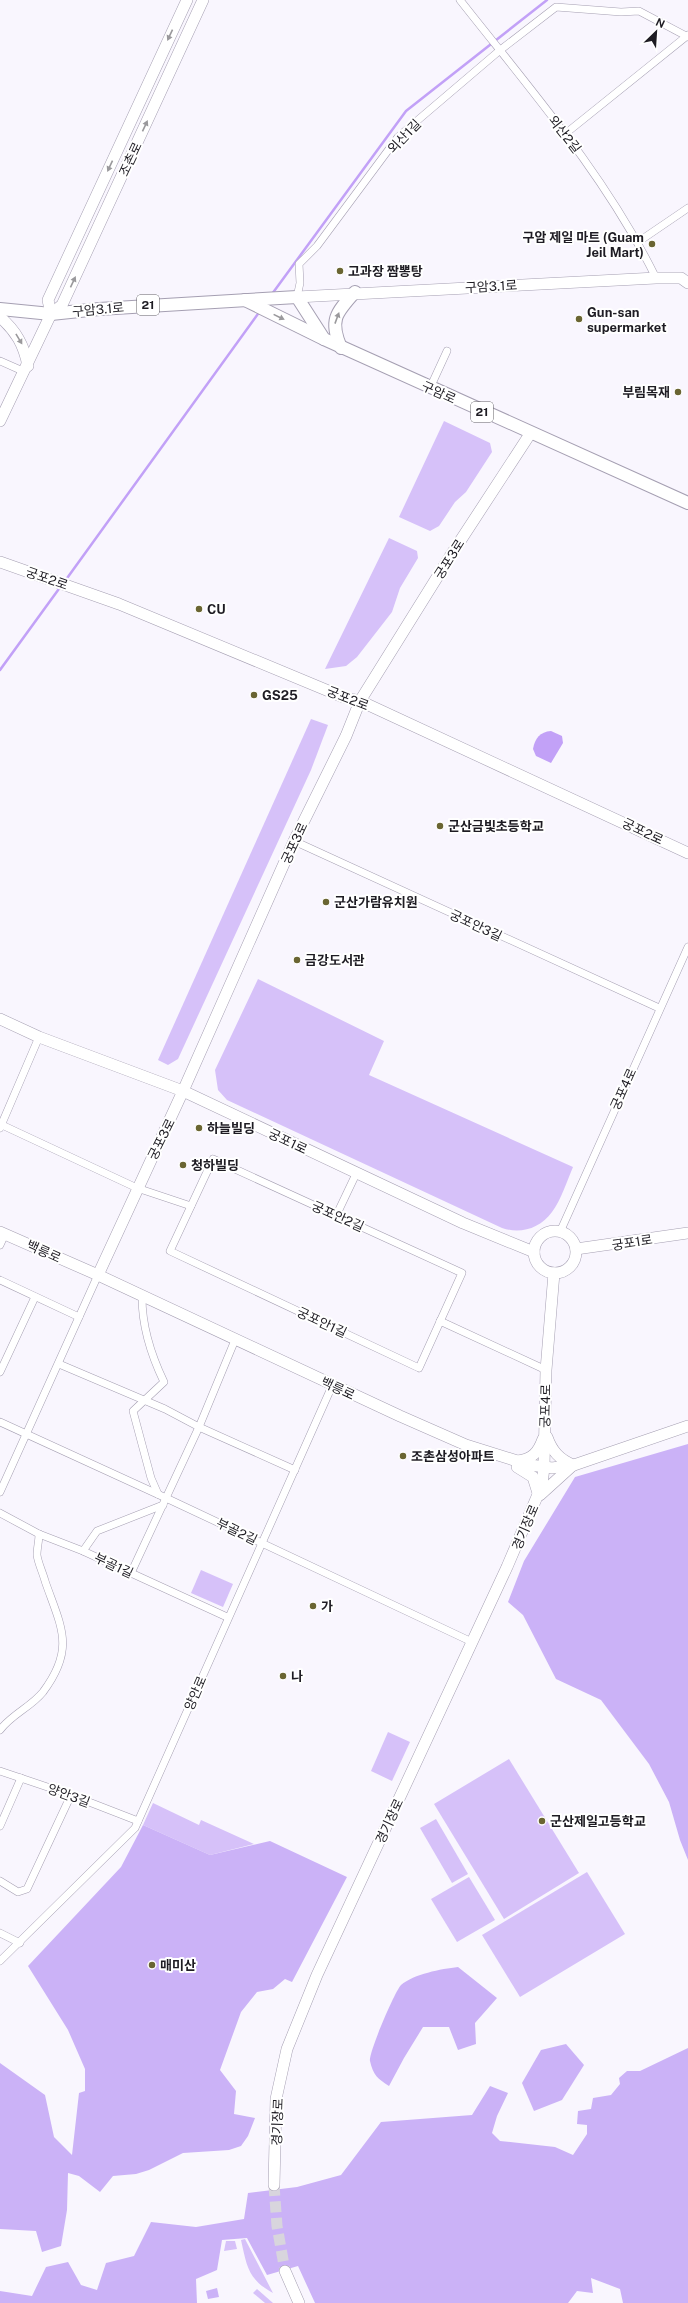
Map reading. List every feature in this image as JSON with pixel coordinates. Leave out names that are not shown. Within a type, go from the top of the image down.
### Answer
[{"type":"main road","points":[[341,348],[334,332],[334,322],[336,315],[355,292]]},
{"type":"main road","name":"21","points":[[244,300],[294,297]]},
{"type":"main road","name":"구암로","points":[[294,297],[324,339],[341,348],[530,434],[688,503]]},
{"type":"main road","name":"구암3.1로","points":[[0,309],[51,314],[99,308],[244,300]]},
{"type":"main road","points":[[244,300],[324,339]]},
{"type":"street","name":"조촌로","points":[[51,314],[48,300],[187,0]]},
{"type":"street","name":"조촌로","points":[[0,421],[51,314],[62,305],[203,0]]},
{"type":"street","name":"외산2길","points":[[460,0],[566,134],[596,175],[638,242],[656,278]]},
{"type":"street","name":"외산1길","points":[[294,297],[300,283],[299,264],[317,246],[398,137],[498,49],[556,7],[621,12],[639,11],[688,36]]},
{"type":"street","points":[[566,134],[688,36]]},
{"type":"street","points":[[638,242],[688,208]]},
{"type":"street","name":"구암3.1로","points":[[294,297],[355,292],[656,278],[686,279]]},
{"type":"street","points":[[0,317],[19,338],[25,350],[26,369],[0,361]]},
{"type":"street","points":[[430,388],[447,351]]},
{"type":"street","name":"궁포3로","points":[[98,1275],[183,1091],[294,841],[346,736],[360,701],[451,555],[530,434]]},
{"type":"street","name":"궁포2로","points":[[0,562],[46,576],[120,604],[322,688],[360,701],[688,853]]},
{"type":"street","name":"궁포안3길","points":[[294,841],[659,1008]]},
{"type":"street","name":"궁포4로","points":[[560,1232],[659,1008],[688,947]]},
{"type":"street","name":"궁포1로","points":[[0,1019],[39,1037],[183,1091],[356,1174],[463,1223],[534,1252]]},
{"type":"street","points":[[39,1037],[1,1126],[137,1188],[191,1206]]},
{"type":"street","name":"궁포안2길","points":[[191,1206],[213,1160],[462,1273],[440,1321]]},
{"type":"street","points":[[336,1216],[356,1174]]},
{"type":"street","name":"궁포안1길","points":[[191,1206],[170,1251],[418,1368],[440,1321]]},
{"type":"street","points":[[554,1231],[560,1232],[570,1238],[576,1249],[576,1255],[570,1266],[560,1273],[554,1273],[548,1272],[538,1264],[534,1252],[534,1246],[542,1235],[554,1231]]},
{"type":"street","points":[[0,1245],[2,1233]]},
{"type":"street","name":"백릉로","points":[[2,1233],[98,1275],[332,1386],[480,1450],[516,1461],[544,1467],[574,1465],[688,1426]]},
{"type":"street","name":"궁포1로","points":[[576,1249],[688,1233]]},
{"type":"street","name":"궁포4로","points":[[544,1467],[546,1370],[554,1273]]},
{"type":"street","points":[[0,1492],[98,1275]]},
{"type":"street","points":[[0,1280],[80,1317]]},
{"type":"street","points":[[0,1372],[35,1297]]},
{"type":"street","points":[[142,1297],[142,1311],[151,1354],[164,1382],[145,1401],[133,1410],[151,1478],[158,1494]]},
{"type":"street","points":[[440,1321],[546,1370]]},
{"type":"street","points":[[131,1573],[199,1427],[235,1340]]},
{"type":"street","points":[[59,1364],[145,1401],[295,1470]]},
{"type":"street","name":"양안로","points":[[0,1961],[20,1943],[135,1828],[227,1617],[262,1543],[332,1386]]},
{"type":"street","name":"부골2길","points":[[0,1422],[158,1494],[165,1501],[262,1543],[472,1642]]},
{"type":"street","points":[[516,1461],[528,1459],[536,1454],[545,1432]]},
{"type":"street","points":[[537,1497],[574,1465],[557,1456],[551,1449],[545,1432]]},
{"type":"street","points":[[480,1450],[530,1473],[537,1486],[537,1497]]},
{"type":"street","name":"경기장로","points":[[274,2185],[276,2099],[287,2049],[317,1975],[472,1642],[537,1497],[544,1467]]},
{"type":"street","points":[[83,1551],[97,1531],[165,1501]]},
{"type":"street","name":"부골1길","points":[[0,1513],[40,1534],[83,1551],[227,1617]]},
{"type":"street","points":[[0,1730],[6,1722],[28,1708],[42,1692],[54,1675],[62,1656],[64,1643],[63,1630],[37,1556],[40,1534]]},
{"type":"street","name":"양안3길","points":[[0,1771],[70,1795],[138,1822]]},
{"type":"street","points":[[0,1826],[21,1778]]},
{"type":"street","points":[[0,1881],[18,1892],[27,1890],[70,1795]]},
{"type":"street","points":[[0,1933],[20,1943]]},
{"type":"street","points":[[285,2271],[299,2303]]},
{"type":"shaded area","points":[[444,421],[490,443],[492,452],[466,492],[455,502],[439,526],[430,531],[399,517]]},
{"type":"shaded area","points":[[389,538],[417,551],[418,558],[400,588],[392,612],[357,657],[346,666],[325,669]]},
{"type":"shaded area","points":[[311,719],[328,725],[311,770],[178,1059],[168,1065],[158,1060]]},
{"type":"shaded area","points":[[551,731],[562,736],[563,743],[551,763],[536,756],[533,749],[535,742],[541,734]]},
{"type":"shaded area","points":[[258,979],[384,1041],[369,1075],[573,1167],[561,1196],[552,1212],[542,1223],[529,1229],[509,1230],[502,1228],[227,1100],[218,1090],[215,1070]]},
{"type":"shaded area","points":[[688,1444],[688,1860],[680,1840],[669,1802],[649,1764],[601,1700],[556,1679],[523,1615],[508,1602],[524,1561],[575,1477]]},
{"type":"shaded area","points":[[201,1570],[233,1584],[223,1607],[191,1593]]},
{"type":"shaded area","points":[[388,1732],[410,1742],[392,1781],[371,1771]]},
{"type":"shaded area","points":[[509,1759],[579,1873],[504,1919],[434,1804]]},
{"type":"shaded area","points":[[153,1803],[199,1825],[201,1820],[254,1844],[210,1855],[143,1825]]},
{"type":"shaded area","points":[[436,1819],[468,1874],[452,1883],[420,1828]]},
{"type":"shaded area","points":[[143,1825],[210,1855],[270,1841],[347,1877],[292,1982],[285,1979],[273,1989],[257,1992],[241,2012],[220,2070],[236,2091],[234,2114],[255,2118],[248,2136],[241,2146],[229,2150],[183,2153],[149,2170],[136,2174],[113,2176],[100,2192],[79,2176],[68,2173],[67,2210],[61,2246],[42,2252],[36,2231],[0,2229],[0,2063],[45,2095],[54,2137],[72,2155],[79,2093],[85,2091],[85,2069],[68,2030],[28,1966],[121,1867]]},
{"type":"shaded area","points":[[587,1872],[625,1934],[520,1997],[482,1935]]},
{"type":"shaded area","points":[[469,1877],[495,1920],[457,1942],[431,1899]]},
{"type":"shaded area","points":[[458,1967],[497,1998],[475,2023],[476,2044],[458,2050],[449,2027],[423,2027],[389,2086],[376,2076],[370,2061],[377,2035],[398,1990],[406,1981],[420,1975]]},
{"type":"shaded area","points":[[566,2044],[584,2065],[562,2100],[534,2111],[522,2083],[541,2050]]},
{"type":"shaded area","points":[[688,2048],[688,2303],[623,2303],[620,2289],[591,2278],[593,2293],[577,2291],[568,2303],[315,2303],[298,2266],[267,2275],[247,2238],[222,2240],[217,2270],[196,2279],[197,2303],[0,2303],[0,2291],[32,2296],[46,2267],[68,2262],[81,2285],[97,2290],[106,2263],[134,2256],[151,2222],[196,2227],[244,2219],[248,2193],[297,2187],[341,2175],[381,2122],[472,2115],[490,2086],[508,2093],[497,2116],[492,2133],[500,2141],[555,2147],[573,2155],[587,2134],[587,2125],[577,2124],[578,2111],[591,2109],[593,2098],[611,2095],[620,2084],[619,2078],[627,2071],[640,2071]]},
{"type":"shaded area","points":[[245,2239],[273,2293],[258,2283],[253,2277],[247,2265],[241,2240]]},
{"type":"shaded area","points":[[226,2241],[235,2241],[237,2249],[224,2251]]},
{"type":"shaded area","points":[[217,2288],[219,2297],[208,2299],[206,2291]]},
{"type":"shaded area","points":[[257,2289],[273,2303],[265,2303],[253,2293]]},
{"type":"waterway","points":[[272,294],[406,111],[547,0]]},
{"type":"waterway","points":[[65,581],[260,311]]},
{"type":"waterway","points":[[0,670],[61,586]]},
{"type":"tunnel","points":[[274,2185],[277,2226],[285,2271]]},
{"type":"place","name":"구암 제일 마트 (Guam Jeil Mart)","points":[[652,244]]},
{"type":"place","name":"고과장 짬뽕탕","points":[[340,271]]},
{"type":"place","name":"Gun-san supermarket","points":[[579,319]]},
{"type":"place","name":"부림목재","points":[[678,392]]},
{"type":"place","name":"CU","points":[[199,609]]},
{"type":"place","name":"GS25","points":[[254,695]]},
{"type":"place","name":"군산금빛초등학교","points":[[440,826]]},
{"type":"place","name":"군산가람유치원","points":[[326,902]]},
{"type":"place","name":"금강도서관","points":[[297,960]]},
{"type":"place","name":"하늘빌딩","points":[[199,1128]]},
{"type":"place","name":"청하빌딩","points":[[183,1165]]},
{"type":"place","name":"조촌삼성아파트","points":[[403,1456]]},
{"type":"place","name":"가","points":[[313,1606]]},
{"type":"place","name":"나","points":[[283,1676]]},
{"type":"place","name":"군산제일고등학교","points":[[542,1821]]},
{"type":"place","name":"매미산","points":[[152,1965]]}]
